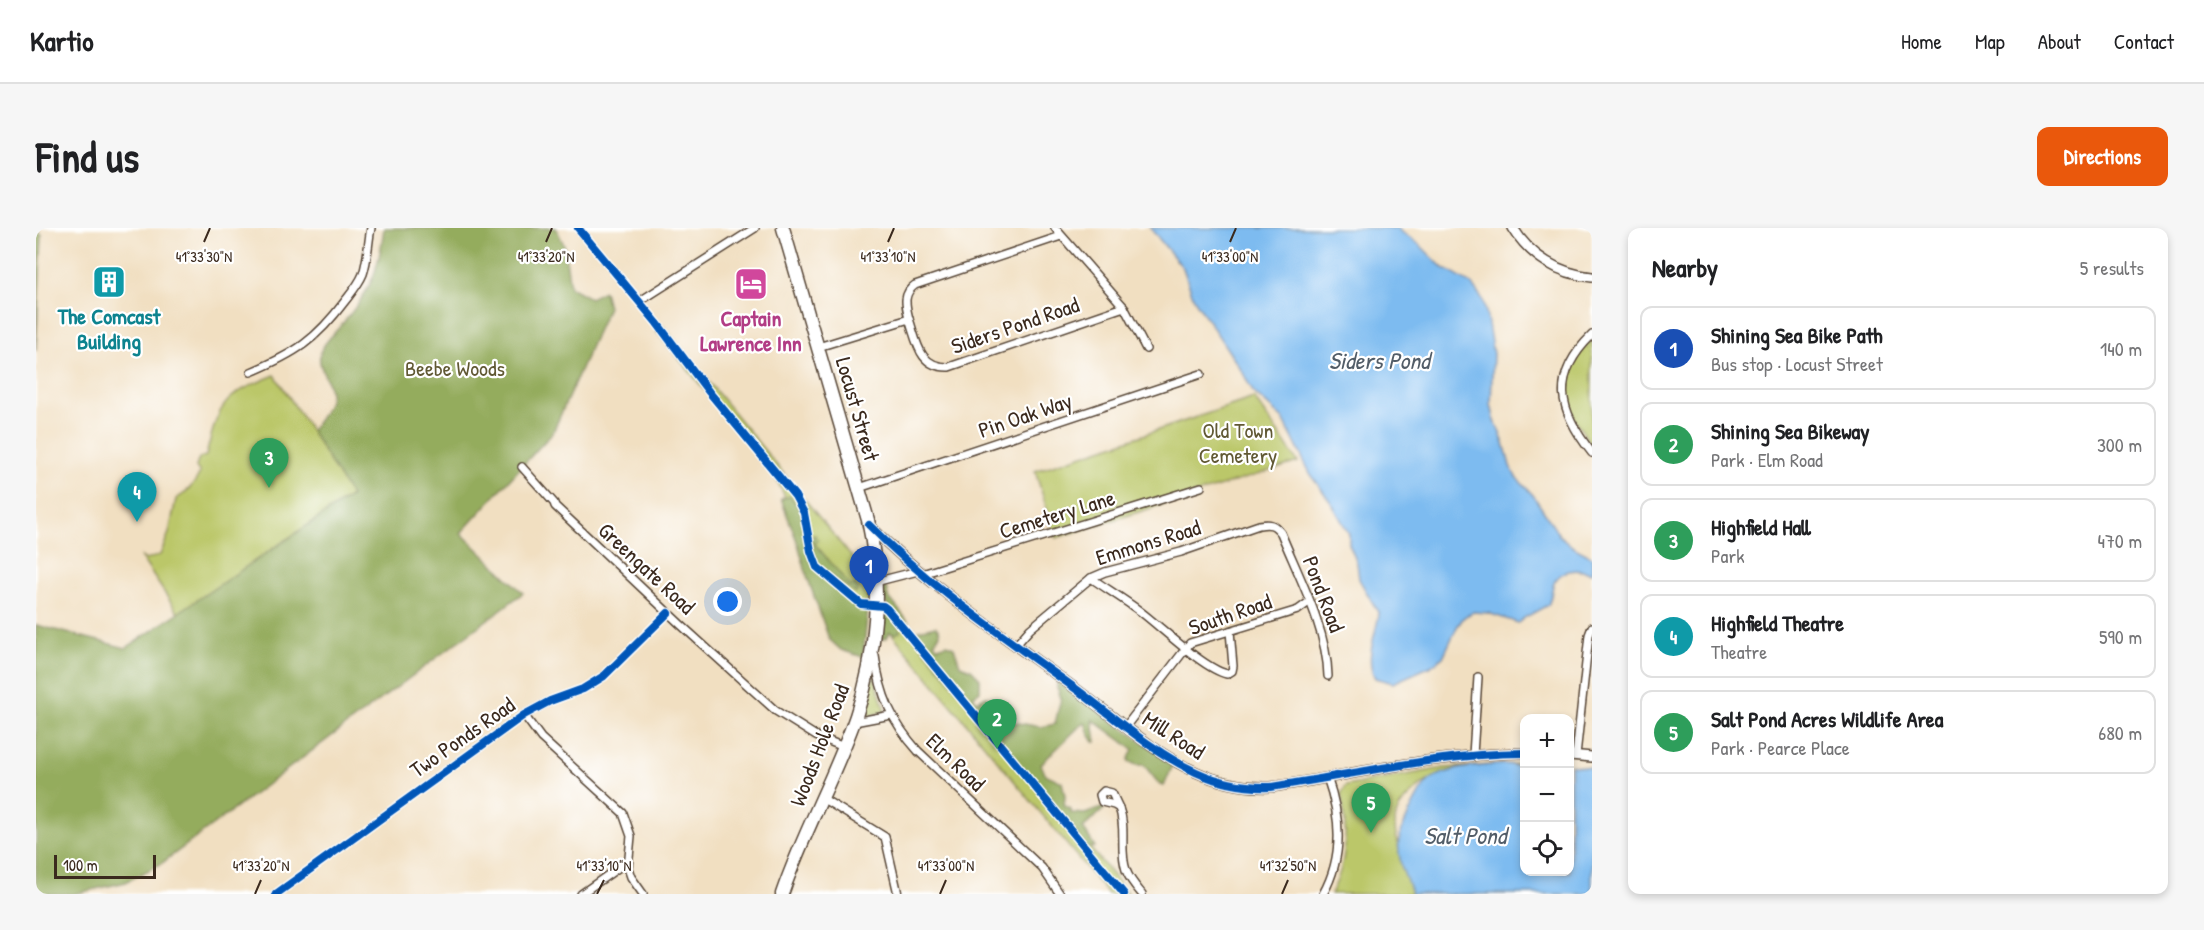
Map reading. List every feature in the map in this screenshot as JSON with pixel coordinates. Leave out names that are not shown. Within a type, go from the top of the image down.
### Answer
[{"type":"highway","name":"Locust Street","points":[[783,228],[869,525],[875,606]]},
{"type":"highway","name":"Woods Hole Road","points":[[782,894],[854,722],[867,677],[875,606]]},
{"type":"street","points":[[251,372],[280,360],[307,344],[335,314],[355,289],[363,274],[371,228]]},
{"type":"street","points":[[645,298],[755,228]]},
{"type":"street","name":"Siders Pond Road","points":[[1055,228],[1124,307],[1146,349]]},
{"type":"street","points":[[1513,228],[1528,247],[1548,263],[1569,273],[1592,278]]},
{"type":"street","name":"Siders Pond Road","points":[[1062,236],[915,285],[909,290],[906,298],[909,319],[922,354],[927,360],[935,366],[949,367],[1124,307]]},
{"type":"street","points":[[818,347],[909,319]]},
{"type":"street","points":[[1592,335],[1572,357],[1563,386],[1569,417],[1592,453]]},
{"type":"street","name":"Pin Oak Way","points":[[859,488],[1201,374]]},
{"type":"street","name":"Greengate Road","points":[[522,467],[555,506],[776,711],[816,736],[844,747]]},
{"type":"street","name":"Cemetery Lane","points":[[875,582],[920,573],[1201,487]]},
{"type":"street","name":"Emmons Road","points":[[1016,645],[1030,629],[1091,578],[1112,570],[1181,552],[1259,525],[1269,523],[1276,527]]},
{"type":"street","name":"Mill Road","points":[[869,525],[920,573],[1126,726],[1179,763],[1220,781],[1246,787],[1264,787],[1430,759],[1473,754],[1520,753]]},
{"type":"street","name":"Pond Road","points":[[1276,527],[1281,533],[1309,602],[1328,656],[1328,676]]},
{"type":"street","points":[[1091,578],[1140,611],[1216,670],[1230,673],[1233,666],[1230,631]]},
{"type":"street","name":"South Road","points":[[1126,726],[1185,648],[1200,639],[1298,610],[1309,602]]},
{"type":"street","name":"Two Ponds Road","points":[[276,894],[524,715],[550,700],[583,689],[604,676],[668,613]]},
{"type":"street","points":[[1574,748],[1592,627]]},
{"type":"street","name":"Elm Road","points":[[874,630],[875,657],[879,678],[891,715],[900,730],[918,751],[1042,868],[1060,894]]},
{"type":"street","points":[[1473,754],[1478,677]]},
{"type":"street","points":[[524,715],[540,738],[624,813],[631,836],[628,861],[631,877],[643,894]]},
{"type":"street","points":[[854,722],[891,715]]},
{"type":"street","points":[[1574,755],[1592,758]]},
{"type":"street","points":[[1323,894],[1335,865],[1339,837],[1336,808],[1327,777]]},
{"type":"street","points":[[822,798],[885,837],[898,894]]},
{"type":"street","points":[[1119,808],[1123,818],[1125,867],[1129,877],[1142,894]]},
{"type":"street","points":[[581,894],[628,861]]},
{"type":"green space","points":[[36,228],[42,236],[36,351]]},
{"type":"green space","name":"Beebe Woods","points":[[384,228],[556,228],[564,245],[570,287],[590,298],[604,291],[608,307],[553,432],[461,533],[523,593],[162,863],[126,882],[74,894],[36,894],[36,625],[126,648],[351,496],[311,431],[325,409],[330,395],[330,389],[321,368],[320,357],[325,344],[361,300],[372,279]]},
{"type":"green space","points":[[663,326],[864,572],[866,590],[869,592],[865,625],[829,635],[784,495],[774,474],[656,331]]},
{"type":"green space","points":[[1592,339],[1592,447],[1569,406],[1566,383],[1575,357]]},
{"type":"green space","points":[[275,375],[352,495],[178,613],[140,556],[146,560],[160,555],[169,533],[176,499],[190,488],[200,473],[196,467],[199,458],[206,456],[215,424],[226,403],[244,389]]},
{"type":"green space","name":"Old Town Cemetery","points":[[1254,398],[1298,462],[1056,538],[1035,471]]},
{"type":"green space","points":[[790,496],[803,515],[812,560],[816,567],[844,589],[858,604],[868,608],[863,657],[841,650],[829,639],[781,499]]},
{"type":"green space","points":[[815,535],[818,540],[815,544],[850,586],[854,585],[857,588],[856,594],[818,565],[811,537]]},
{"type":"green space","points":[[885,587],[888,590],[887,595],[916,631],[935,626],[939,629],[940,634],[934,643],[938,647],[947,644],[954,647],[960,665],[971,669],[980,678],[980,691],[973,696],[977,701],[986,696],[1005,702],[1008,721],[1041,727],[1055,724],[1061,698],[1057,680],[1172,763],[1164,786],[1160,785],[1144,765],[1136,765],[1128,761],[1133,749],[1093,720],[1096,742],[1094,742],[1085,723],[1081,725],[1041,764],[1045,774],[1062,782],[1065,796],[1064,806],[1071,809],[1071,813],[1085,814],[1104,807],[1083,828],[1095,847],[1088,848],[886,603],[883,598]]},
{"type":"green space","points":[[887,601],[1128,894],[1108,894],[884,624]]},
{"type":"green space","points":[[885,611],[900,628],[900,632],[894,634],[890,632],[885,639],[882,639],[883,612]]},
{"type":"green space","points":[[873,676],[885,711],[863,718],[861,716]]},
{"type":"green space","points":[[1520,764],[1520,778],[1493,771],[1465,768],[1452,770],[1425,783],[1403,802],[1398,809],[1395,821],[1395,830],[1411,894],[1331,894],[1341,869],[1345,845],[1345,820],[1341,794],[1346,786],[1444,768]]},
{"type":"water","name":"Siders Pond","points":[[1150,228],[1398,228],[1420,245],[1442,267],[1471,284],[1482,298],[1486,312],[1493,354],[1491,404],[1510,466],[1516,477],[1533,495],[1559,535],[1573,547],[1592,557],[1592,573],[1577,570],[1562,574],[1555,581],[1548,605],[1518,623],[1488,613],[1473,612],[1464,617],[1443,657],[1431,666],[1393,683],[1375,678],[1371,655],[1379,614],[1359,579],[1357,563],[1349,544],[1349,534],[1332,504],[1310,473],[1283,419],[1253,392],[1194,299],[1183,268]]},
{"type":"water","name":"Salt Pond","points":[[1507,764],[1520,767],[1520,876],[1574,876],[1574,766],[1592,768],[1592,894],[1411,894],[1401,863],[1399,843],[1400,835],[1416,799],[1426,784],[1438,775],[1478,766]]},
{"type":"cycle path","points":[[578,228],[795,496],[804,513],[811,551],[817,567],[861,604],[883,606],[887,609],[1124,894]]},
{"type":"cycle path","points":[[869,525],[943,591],[1134,734],[1180,764],[1214,779],[1242,786],[1271,787],[1428,761],[1520,753]]},
{"type":"cycle path","points":[[276,894],[524,715],[550,701],[583,689],[604,676],[668,613]]},
{"type":"place","name":"The Comcast Building","points":[[109,282]]},
{"type":"place","name":"Captain Lawrence Inn","points":[[751,284]]},
{"type":"place","name":"Highfield Hall","points":[[269,488]]},
{"type":"place","name":"Highfield Theatre","points":[[137,522]]},
{"type":"place","name":"Shining Sea Bike Path","points":[[869,596]]},
{"type":"place","name":"Shining Sea Bikeway","points":[[997,749]]},
{"type":"place","name":"Salt Pond Acres Wildlife Area","points":[[1371,833]]}]
